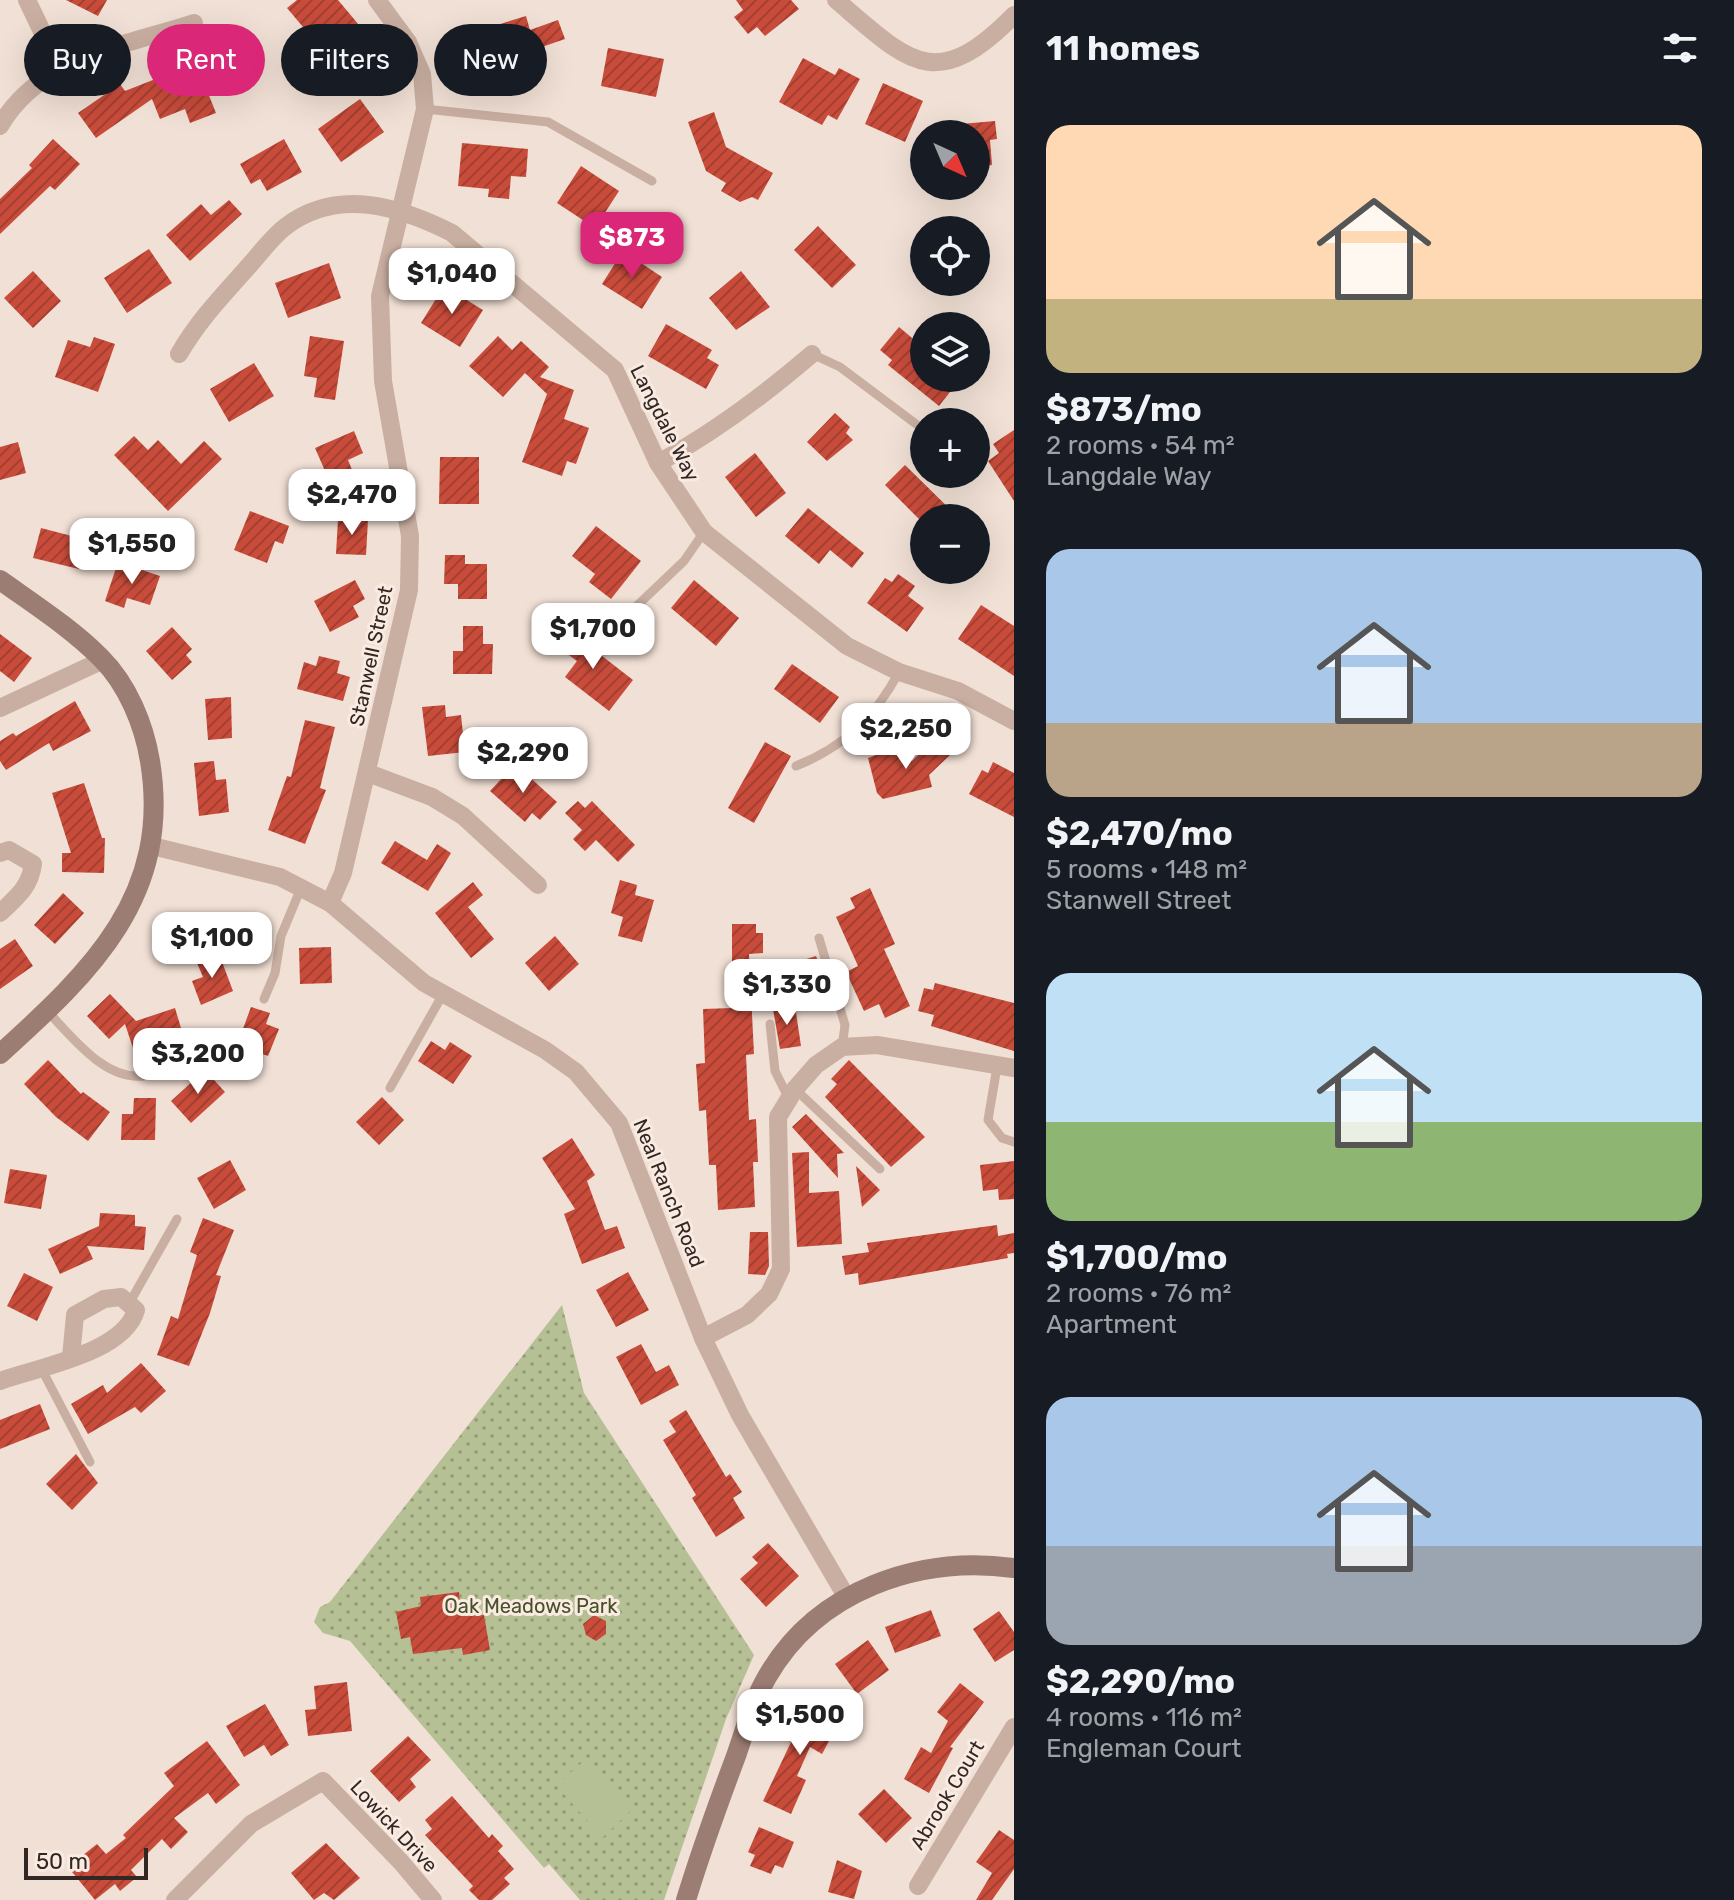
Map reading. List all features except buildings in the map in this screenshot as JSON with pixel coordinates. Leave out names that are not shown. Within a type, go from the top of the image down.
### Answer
[{"type":"street","points":[[27,0],[38,24]]},
{"type":"street","name":"Stanwell Street","points":[[330,903],[343,873],[409,590],[410,536],[379,337],[380,296],[425,109],[422,74],[408,42],[377,0]]},
{"type":"street","points":[[836,0],[894,50],[919,59],[944,63],[984,45],[1014,15]]},
{"type":"street","points":[[131,44],[194,23]]},
{"type":"street","points":[[0,126],[24,94]]},
{"type":"street","name":"Langdale Way","points":[[179,354],[197,322],[285,227],[341,203],[368,203],[452,233],[607,362],[635,407],[658,463],[704,532],[847,646],[899,672],[958,691],[1014,721]]},
{"type":"street","points":[[658,463],[710,435],[812,354]]},
{"type":"street","points":[[0,580],[45,611],[103,660],[124,689],[149,752],[155,789],[152,846],[139,892],[123,924],[46,1010],[0,1054]]},
{"type":"street","points":[[0,708],[103,660]]},
{"type":"street","points":[[368,773],[432,797],[463,816],[538,885]]},
{"type":"street","name":"Neal Ranch Road","points":[[152,846],[280,877],[330,903],[443,994],[545,1050],[576,1072],[619,1123],[703,1338],[740,1415],[847,1598]]},
{"type":"street","points":[[0,853],[9,850],[33,864],[31,879],[0,913]]},
{"type":"street","points":[[703,1338],[747,1315],[769,1294],[781,1269],[778,1117],[816,1065],[842,1047],[877,1045],[1006,1068]]},
{"type":"street","points":[[0,1381],[71,1357],[119,1337],[132,1323],[136,1310],[130,1302],[121,1297],[104,1299],[75,1315],[71,1357]]},
{"type":"street","points":[[686,1900],[702,1847],[767,1678],[788,1647],[814,1620],[847,1598],[890,1577],[934,1566],[978,1563],[1014,1568]]},
{"type":"street","name":"Abrook Court","points":[[918,1886],[1014,1727]]},
{"type":"street","name":"Lowick Drive","points":[[175,1900],[251,1824],[323,1781],[433,1900]]},
{"type":"lane","points":[[425,109],[548,122],[652,181]]},
{"type":"lane","points":[[812,354],[840,367],[910,420]]},
{"type":"lane","points":[[601,640],[684,561],[704,532]]},
{"type":"lane","points":[[796,766],[828,753],[855,733],[886,696],[899,672]]},
{"type":"lane","points":[[264,999],[275,973],[281,936],[301,888]]},
{"type":"lane","points":[[819,938],[845,1025],[842,1047]]},
{"type":"lane","points":[[390,1088],[443,994]]},
{"type":"lane","points":[[46,1010],[97,1061],[119,1073],[144,1077],[165,1066],[191,1060]]},
{"type":"lane","points":[[770,1024],[775,1071],[792,1094],[880,1169]]},
{"type":"lane","points":[[1006,1068],[988,1120],[1002,1138],[1014,1142]]},
{"type":"lane","points":[[130,1302],[177,1219]]},
{"type":"lane","points":[[40,1366],[90,1462]]},
{"type":"green space","name":"Oak Meadows Park","points":[[562,1305],[584,1393],[754,1655],[726,1719],[664,1900],[580,1900],[549,1864],[544,1868],[350,1641],[323,1633],[314,1622],[320,1607],[330,1602]]},
{"type":"green space","points":[[586,1759],[631,1811],[602,1838],[556,1785]]}]
